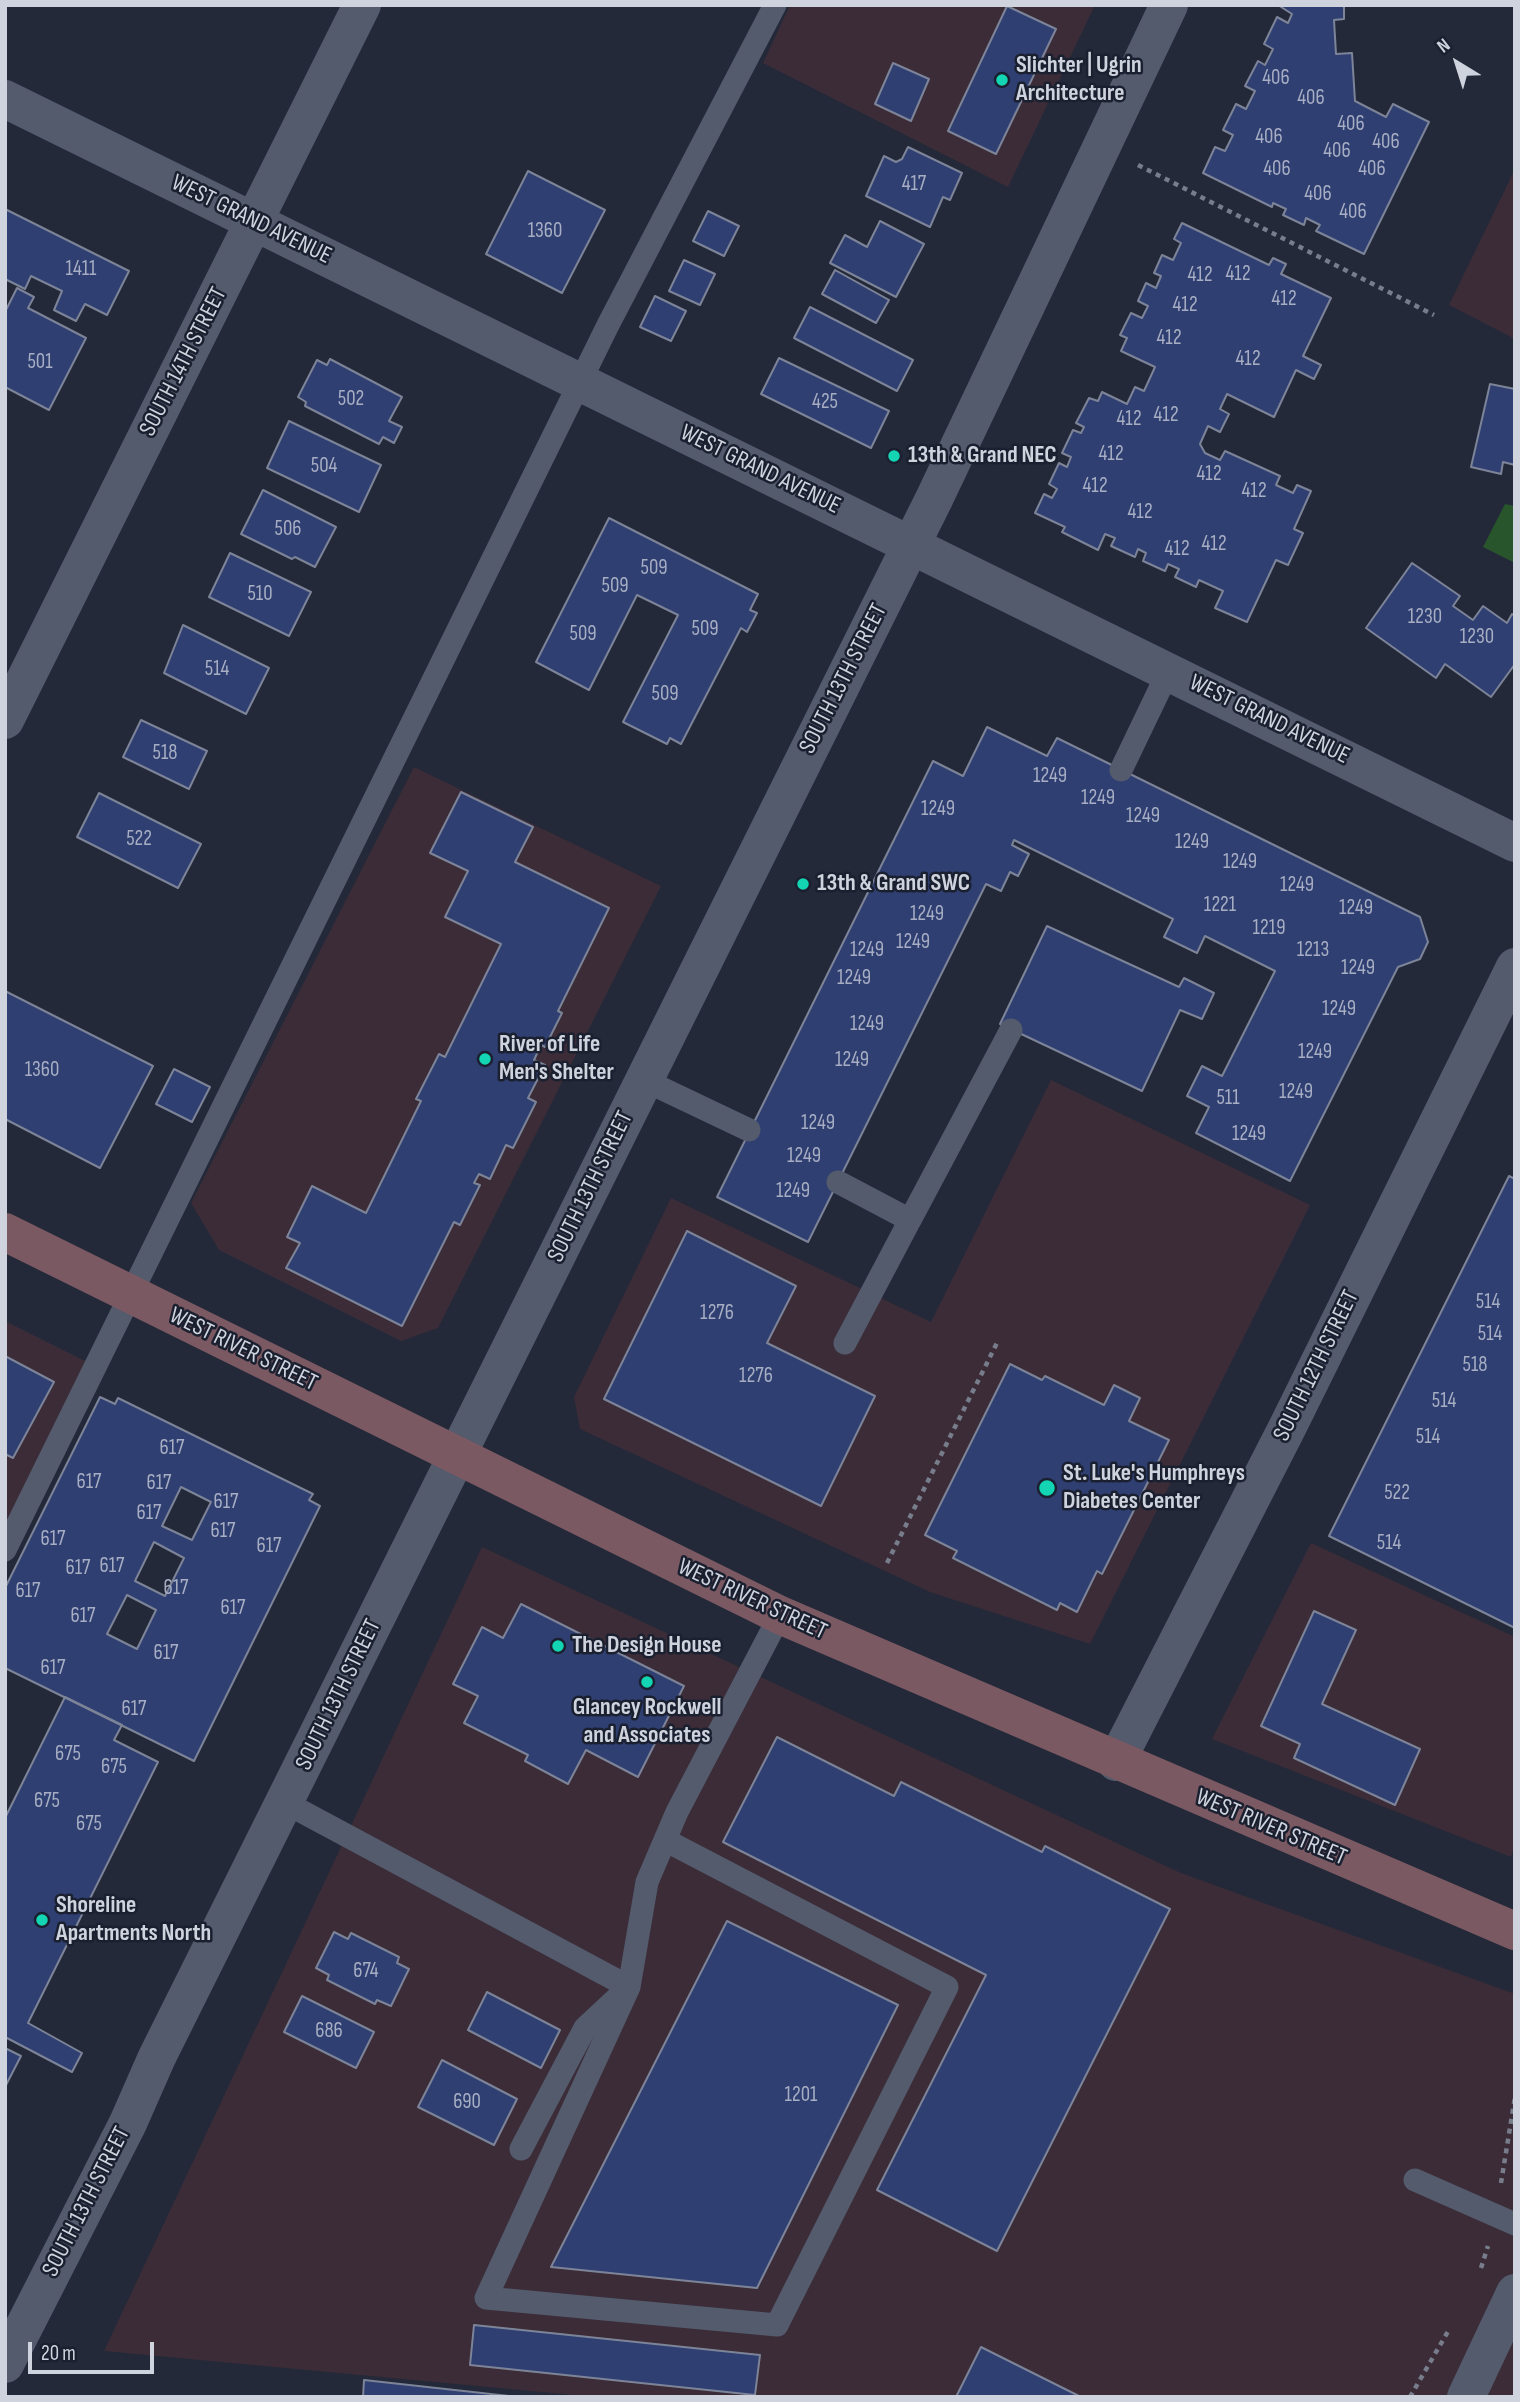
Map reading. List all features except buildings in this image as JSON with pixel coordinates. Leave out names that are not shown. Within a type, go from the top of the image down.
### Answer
[{"type":"main road","name":"WEST RIVER STREET","points":[[5,1232],[780,1615],[1116,1762],[1515,1931]]},
{"type":"street","name":"SOUTH 14TH STREET","points":[[5,720],[362,5]]},
{"type":"street","name":"SOUTH 13TH STREET","points":[[5,2364],[912,544],[1169,5]]},
{"type":"street","name":"WEST GRAND AVENUE","points":[[5,99],[1169,670],[1515,843]]},
{"type":"street","name":"SOUTH 12TH STREET","points":[[1116,1762],[1287,1428],[1515,967]]},
{"type":"street","points":[[1466,2397],[1515,2292]]},
{"type":"lane","points":[[5,1550],[580,382],[775,5]]},
{"type":"lane","points":[[1121,770],[1169,670]]},
{"type":"lane","points":[[845,1343],[1011,1030]]},
{"type":"lane","points":[[644,1080],[749,1130]]},
{"type":"lane","points":[[838,1182],[910,1220]]},
{"type":"lane","points":[[665,1840],[947,1987],[777,2325],[486,2298],[629,1987],[648,1882],[665,1840],[780,1615]]},
{"type":"lane","points":[[286,1803],[629,1987]]},
{"type":"lane","points":[[521,2149],[585,2028],[629,1987]]},
{"type":"lane","points":[[1415,2180],[1506,2220]]},
{"type":"path","points":[[1103,147],[1434,315]]},
{"type":"path","points":[[887,1563],[997,1343]]},
{"type":"path","points":[[1478,2278],[1506,2220],[1515,2097]]},
{"type":"path","points":[[1410,2397],[1451,2326]]},
{"type":"shaded area","points":[[790,5],[1095,5],[1008,187],[763,63]]},
{"type":"shaded area","points":[[1515,169],[1515,339],[1449,305]]},
{"type":"shaded area","points":[[414,767],[661,886],[438,1328],[401,1341],[219,1250],[191,1203]]},
{"type":"shaded area","points":[[1051,1080],[1310,1205],[1090,1644],[930,1592],[580,1429],[574,1397],[671,1198],[931,1322]]},
{"type":"shaded area","points":[[5,1321],[95,1366],[5,1534]]},
{"type":"shaded area","points":[[1311,1543],[1515,1637],[1515,1842],[1511,1857],[1212,1739]]},
{"type":"shaded area","points":[[482,1547],[1181,1873],[1515,1994],[1515,2397],[595,2397],[104,2351]]},
{"type":"green space","points":[[1505,504],[1515,506],[1515,563],[1483,547]]},
{"type":"place","name":"Slichter | Ugrin Architecture","points":[[1002,80]]},
{"type":"place","name":"13th & Grand NEC","points":[[894,456]]},
{"type":"place","name":"13th & Grand SWC","points":[[803,884]]},
{"type":"place","name":"River of Life Men's Shelter","points":[[485,1059]]},
{"type":"place","name":"St. Luke's Humphreys Diabetes Center","points":[[1047,1488]]},
{"type":"place","name":"The Design House","points":[[558,1646]]},
{"type":"place","name":"Glancey Rockwell and Associates","points":[[647,1682]]},
{"type":"place","name":"Shoreline Apartments North","points":[[42,1920]]}]
